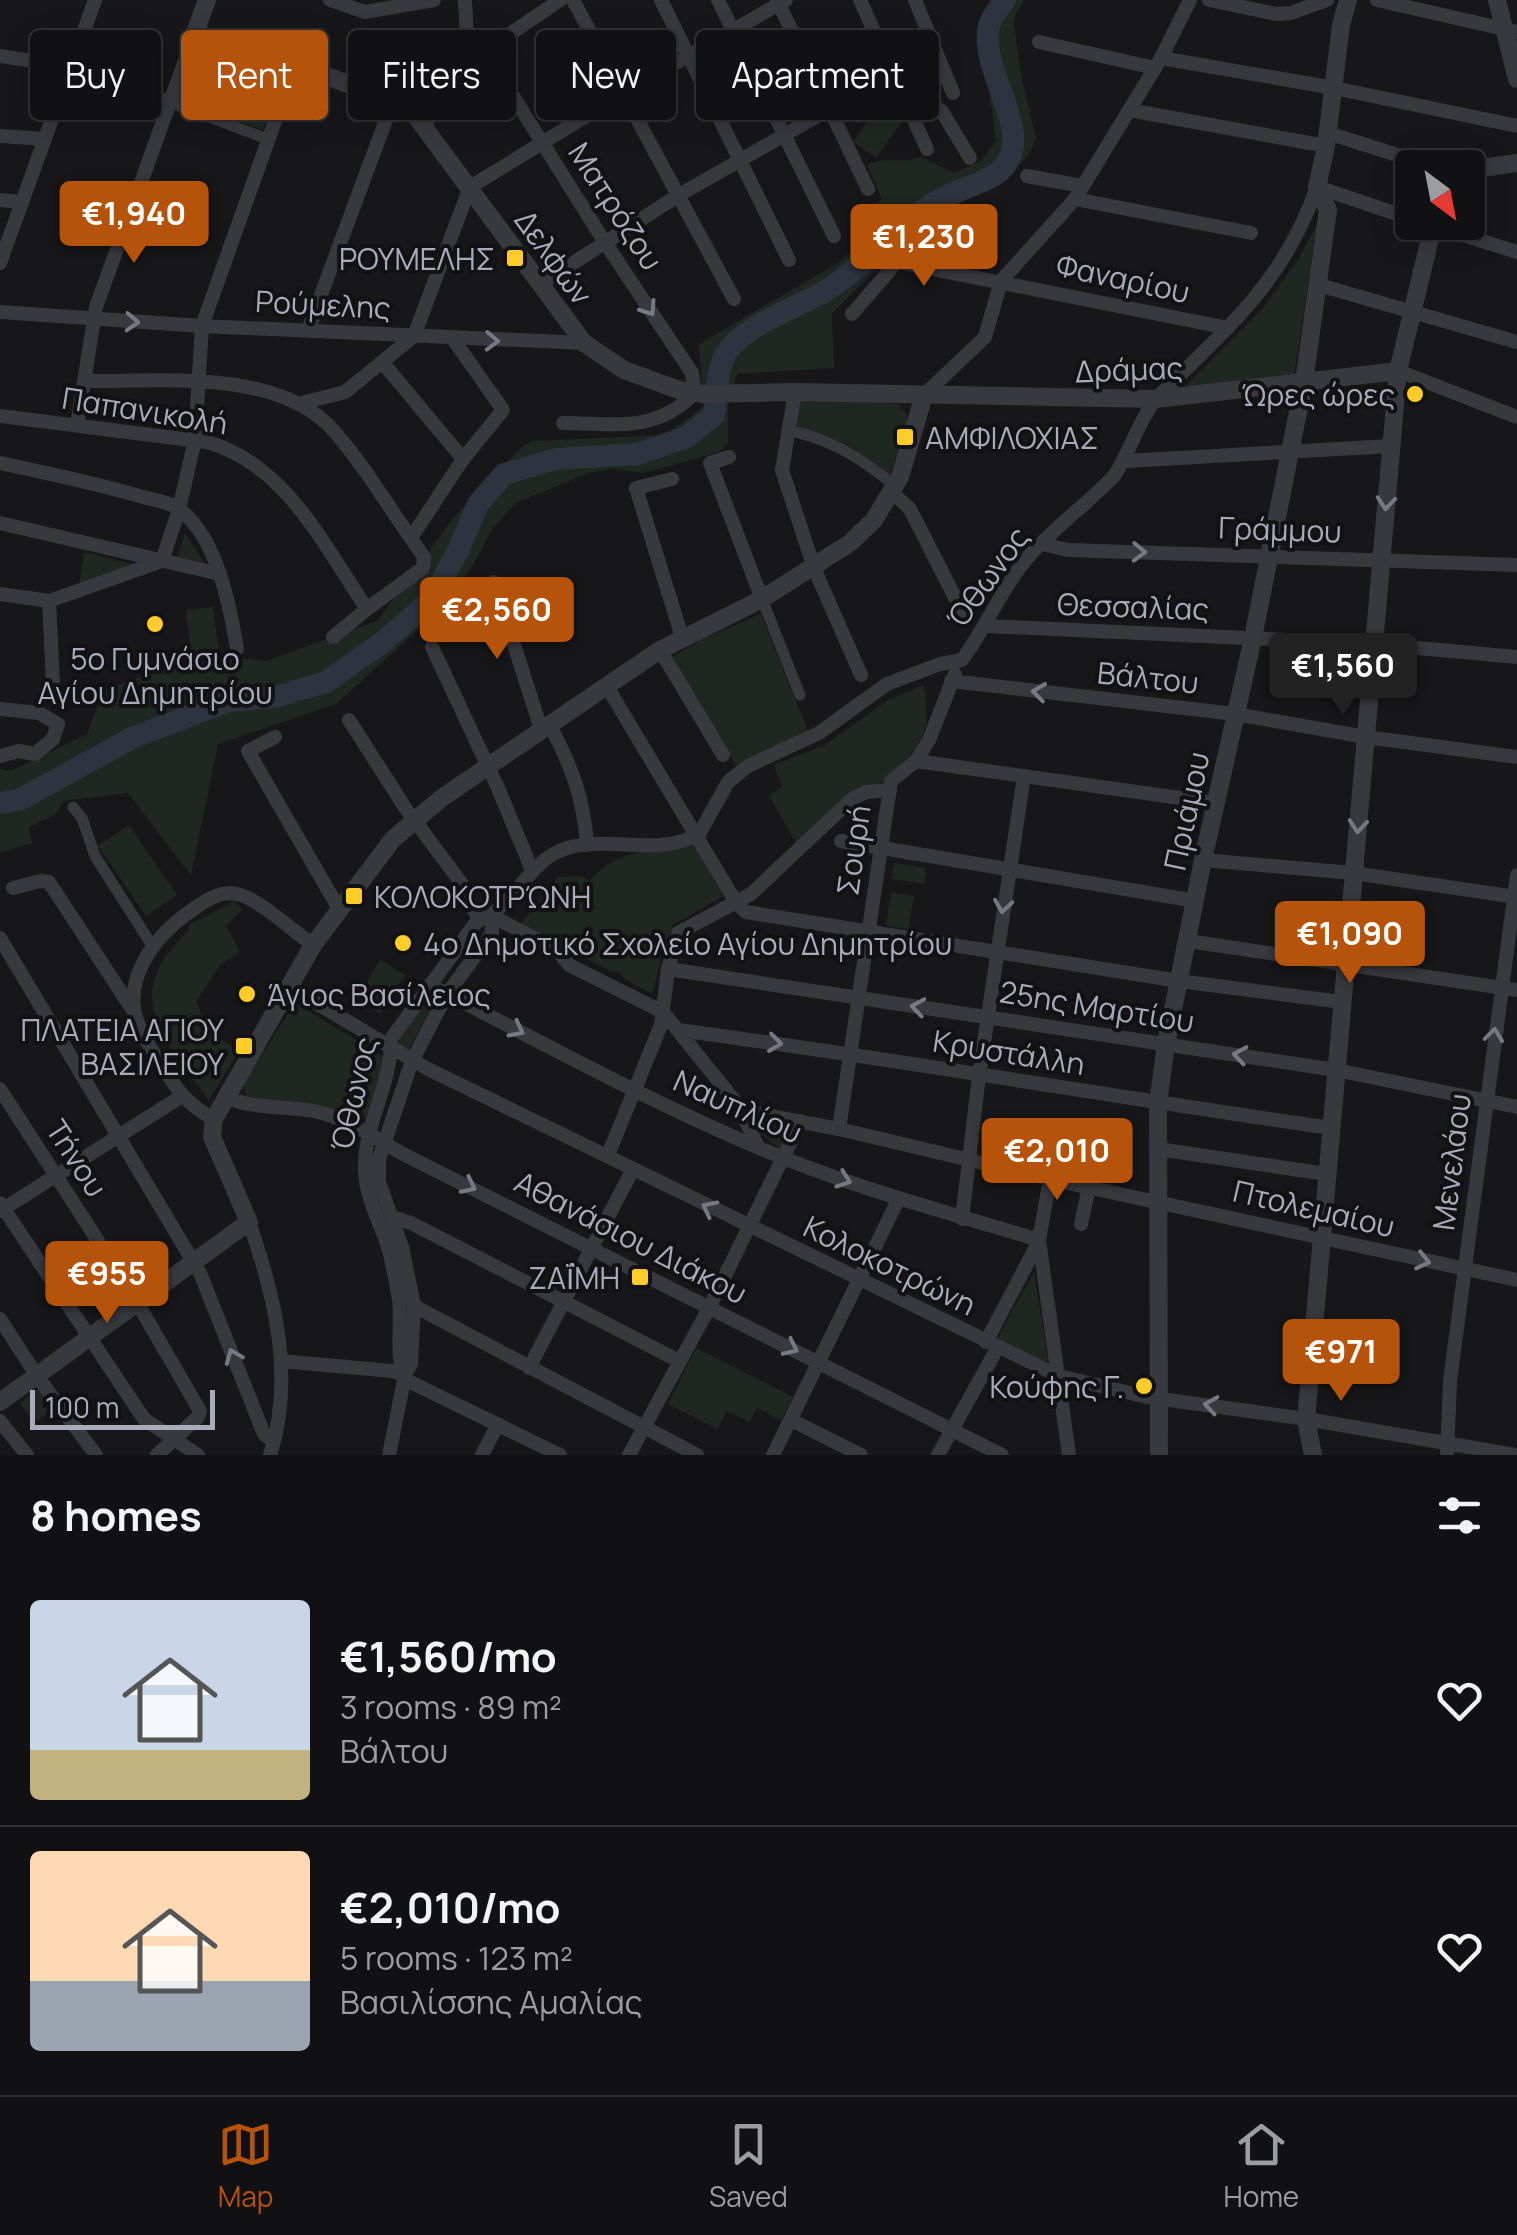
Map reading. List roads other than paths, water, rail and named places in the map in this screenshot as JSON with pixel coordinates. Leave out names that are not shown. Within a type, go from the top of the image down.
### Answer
[{"type":"street","points":[[85,30],[96,0]]},
{"type":"street","points":[[196,30],[207,0]]},
{"type":"street","points":[[330,0],[365,12],[434,0]]},
{"type":"street","points":[[465,0],[466,30]]},
{"type":"street","points":[[514,30],[560,0]]},
{"type":"street","points":[[573,0],[589,30]]},
{"type":"street","points":[[661,0],[788,260]]},
{"type":"street","points":[[718,0],[734,30],[781,1],[794,30]]},
{"type":"street","points":[[860,0],[873,30]]},
{"type":"street","points":[[915,0],[927,30]]},
{"type":"street","points":[[272,1448],[280,1406],[281,1361],[274,1308],[249,1222],[212,1137],[214,1118],[225,1097],[314,945],[384,848],[414,820],[660,650],[814,568],[867,528],[894,489],[910,451],[924,395],[986,338],[1001,281],[1079,192],[1158,63],[1190,0]]},
{"type":"street","points":[[1209,0],[1276,14],[1328,0]]},
{"type":"street","name":"Όθωνος","points":[[405,1377],[399,1363],[402,1331],[395,1277],[366,1179],[396,1029],[486,918],[532,870],[561,850],[587,845],[660,846],[698,836],[728,782],[748,766],[819,732],[888,684],[962,660],[1019,570],[1125,461],[1141,418],[1156,398],[1228,328],[1280,265],[1307,215],[1316,187],[1348,0]]},
{"type":"street","points":[[1376,0],[1511,30]]},
{"type":"street","points":[[1497,0],[1511,30],[1517,79]]},
{"type":"street","points":[[1040,42],[1334,88],[1517,126]]},
{"type":"street","points":[[676,63],[696,51]]},
{"type":"street","points":[[0,56],[30,60]]},
{"type":"street","points":[[939,59],[953,92]]},
{"type":"street","points":[[77,426],[93,320],[181,70]]},
{"type":"street","points":[[161,99],[268,139]]},
{"type":"street","name":"Ματρόζου","points":[[516,105],[692,372],[699,394]]},
{"type":"street","points":[[942,110],[970,158]]},
{"type":"street","points":[[1129,110],[1327,140],[1395,157]]},
{"type":"street","points":[[0,263],[52,120]]},
{"type":"street","points":[[162,560],[196,440],[202,326],[275,120]]},
{"type":"street","points":[[308,330],[391,120]]},
{"type":"street","name":"Δελφών","points":[[418,120],[584,343],[624,370],[699,394],[733,394]]},
{"type":"street","points":[[425,120],[425,126]]},
{"type":"street","points":[[302,404],[338,396],[414,336],[470,187],[579,120]]},
{"type":"street","points":[[639,120],[734,299]]},
{"type":"street","points":[[778,120],[834,236]]},
{"type":"street","points":[[540,285],[679,195],[810,120]]},
{"type":"street","points":[[835,120],[868,189]]},
{"type":"street","points":[[914,120],[927,149]]},
{"type":"street","points":[[0,136],[45,140]]},
{"type":"street","points":[[1485,168],[1517,163]]},
{"type":"street","points":[[1027,176],[1250,233]]},
{"type":"street","points":[[1316,187],[1395,214]]},
{"type":"street","name":"Πριάμου","points":[[1159,1455],[1158,1103],[1203,860],[1253,638],[1304,382],[1328,210],[1316,187]]},
{"type":"street","points":[[0,200],[22,202]]},
{"type":"street","points":[[1313,1455],[1306,1419],[1398,371],[1427,240]]},
{"type":"street","points":[[1480,240],[1517,252]]},
{"type":"street","name":"Φαναρίου","points":[[852,314],[897,262],[1228,328]]},
{"type":"street","points":[[1319,285],[1517,342]]},
{"type":"street","name":"Ρούμελης","points":[[0,312],[202,326],[584,343]]},
{"type":"street","points":[[411,538],[463,460],[504,410],[453,339]]},
{"type":"street","points":[[383,364],[463,460]]},
{"type":"street","name":"Δράμας","points":[[733,394],[1156,398],[1398,371],[1517,417]]},
{"type":"street","points":[[84,381],[248,387],[302,404],[334,430],[424,557],[420,572],[333,637]]},
{"type":"street","points":[[795,392],[782,470],[814,568],[861,675]]},
{"type":"street","points":[[563,423],[648,422],[668,417],[699,394]]},
{"type":"street","name":"Παπανικολή","points":[[0,416],[196,440],[235,452],[276,484],[310,522],[367,609]]},
{"type":"street","points":[[787,430],[828,440],[846,449],[894,489],[910,509],[966,617]]},
{"type":"street","points":[[1125,461],[1391,446]]},
{"type":"street","points":[[729,457],[710,463],[800,695]]},
{"type":"street","points":[[0,463],[92,483],[179,509],[204,540],[220,574],[237,649]]},
{"type":"street","points":[[672,479],[636,488],[682,636]]},
{"type":"street","points":[[0,523],[220,574]]},
{"type":"street","name":"Γράμμου","points":[[1042,544],[1068,550],[1517,565]]},
{"type":"street","points":[[0,594],[49,601],[162,560]]},
{"type":"street","points":[[494,582],[545,726],[570,764],[581,793],[587,845]]},
{"type":"street","points":[[49,601],[53,683]]},
{"type":"street","name":"Θεσσαλίας","points":[[986,626],[1374,644],[1517,657]]},
{"type":"street","points":[[432,648],[532,870]]},
{"type":"street","points":[[660,650],[723,755]]},
{"type":"street","name":"Σουρή","points":[[839,1129],[890,790],[896,774],[916,761],[929,740],[962,660]]},
{"type":"street","name":"Βάλτου","points":[[952,681],[1234,714],[1366,738],[1517,757]]},
{"type":"street","points":[[606,685],[737,904],[753,915],[998,950],[1179,982],[1342,1002]]},
{"type":"street","points":[[0,709],[39,713],[58,724],[53,740],[36,754],[0,756]]},
{"type":"street","points":[[349,720],[414,820],[486,918],[557,950],[569,965],[664,1012],[738,1106],[758,1147]]},
{"type":"street","points":[[275,737],[248,751],[339,909]]},
{"type":"street","points":[[916,761],[1216,803]]},
{"type":"street","points":[[962,1218],[1024,776]]},
{"type":"street","points":[[608,1155],[664,1012],[668,969],[682,928],[723,906],[737,904],[852,799],[866,792],[890,790]]},
{"type":"street","points":[[73,806],[82,818],[95,856],[152,947]]},
{"type":"street","points":[[841,841],[1196,900]]},
{"type":"street","points":[[1203,860],[1354,873],[1515,896]]},
{"type":"street","name":"Μενελάου","points":[[1447,1449],[1450,1381],[1517,875]]},
{"type":"street","points":[[13,888],[40,880],[49,882],[134,1012],[151,1049],[182,1096],[214,1118]]},
{"type":"street","points":[[134,1012],[136,984],[152,947],[189,912],[214,897],[232,893],[248,899],[314,945]]},
{"type":"street","name":"Όθωνος","points":[[389,1455],[411,1364],[414,1306],[405,1258],[378,1174],[376,1138],[447,994],[492,933],[486,918]]},
{"type":"street","points":[[0,938],[194,1262],[272,1448]]},
{"type":"street","points":[[1188,941],[1517,990]]},
{"type":"street","name":"25ης Μαρτίου","points":[[668,969],[1336,1070],[1517,1106]]},
{"type":"street","name":"Ναυπλίου","points":[[430,985],[634,1090],[784,1158],[898,1200],[1039,1240]]},
{"type":"street","name":"Κολοκοτρώνη","points":[[289,987],[412,1061],[1059,1376],[1102,1388],[1306,1419],[1447,1449],[1514,1455]]},
{"type":"street","name":"Κρυστάλλη","points":[[678,1030],[1331,1128]]},
{"type":"street","name":"Τήνου","points":[[0,1088],[200,1411],[174,1438]]},
{"type":"street","points":[[182,1096],[1,1208],[144,1419],[198,1455]]},
{"type":"street","name":"Αθανάσιου Διάκου","points":[[225,1097],[248,1105],[318,1112],[376,1138],[1002,1455]]},
{"type":"street","name":"Πτολεμαίου","points":[[738,1106],[1089,1188],[1517,1280]]},
{"type":"street","points":[[629,1455],[709,1308],[801,1121]]},
{"type":"street","points":[[1158,1148],[1327,1174]]},
{"type":"street","points":[[530,1368],[633,1168]]},
{"type":"street","points":[[938,1455],[1039,1240],[1050,1179]]},
{"type":"street","points":[[1081,1224],[1089,1188]]},
{"type":"street","points":[[772,1455],[898,1200]]},
{"type":"street","points":[[392,1216],[679,1361]]},
{"type":"street","points":[[0,1402],[249,1222]]},
{"type":"street","points":[[1039,1240],[1069,1455]]},
{"type":"street","points":[[414,1306],[696,1455]]},
{"type":"street","points":[[0,1319],[96,1455]]},
{"type":"street","points":[[281,1361],[392,1371],[560,1455]]},
{"type":"street","points":[[790,1420],[861,1455]]},
{"type":"street","points":[[0,1421],[27,1455]]},
{"type":"street","points":[[482,1455],[498,1424]]},
{"type":"street","points":[[157,1455],[174,1438]]},
{"type":"waterway","points":[[0,803],[19,800],[134,737],[229,701],[275,697],[326,682],[383,642],[431,600],[478,504],[504,474],[556,459],[638,454],[687,437],[714,415],[723,360],[743,336],[836,284],[923,210],[1001,170],[1011,155],[1013,139],[988,44],[990,23],[1005,0]]},
{"type":"place","name":"ΡΟΥΜΕΛΗΣ","points":[[515,258]]},
{"type":"place","name":"Ώρες ώρες","points":[[1415,394]]},
{"type":"place","name":"ΑΜΦΙΛΟΧΙΑΣ","points":[[905,437]]},
{"type":"place","name":"5ο Γυμνάσιο Αγίου Δημητρίου","points":[[155,624]]},
{"type":"place","name":"ΚΟΛΟΚΟΤΡΏΝΗ","points":[[354,896]]},
{"type":"place","name":"4ο Δημοτικό Σχολείο Αγίου Δημητρίου","points":[[403,943]]},
{"type":"place","name":"Άγιος Βασίλειος","points":[[247,994]]},
{"type":"place","name":"ΠΛΑΤΕΙΑ ΑΓΙΟΥ ΒΑΣΙΛΕΙΟΥ","points":[[244,1046]]},
{"type":"place","name":"ΖΑΪ́ΜΗ","points":[[640,1277]]},
{"type":"place","name":"Κούφης Γ.","points":[[1144,1386]]}]
